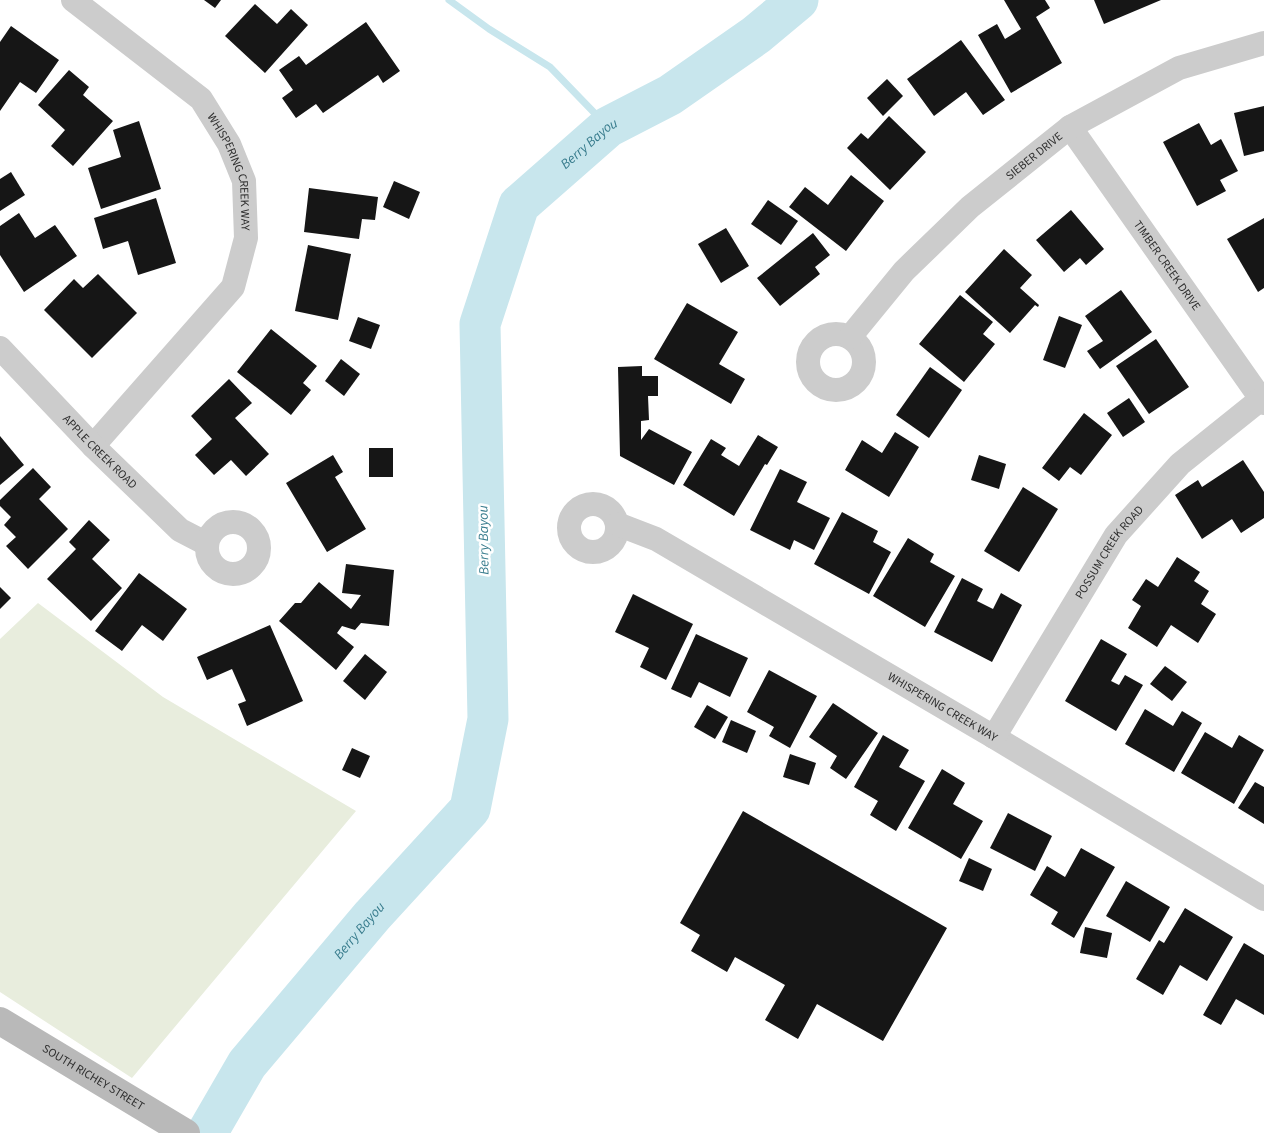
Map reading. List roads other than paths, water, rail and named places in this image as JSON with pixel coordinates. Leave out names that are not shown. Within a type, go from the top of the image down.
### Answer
[{"type":"main road","name":"SOUTH RICHEY STREET","points":[[0,1021],[186,1133]]},
{"type":"street","name":"WHISPERING CREEK WAY","points":[[73,0],[201,99],[229,144],[244,181],[246,238],[233,287],[93,446]]},
{"type":"street","name":"SIEBER DRIVE","points":[[850,337],[904,271],[970,207],[1070,127],[1178,68],[1264,43]]},
{"type":"street","name":"TIMBER CREEK DRIVE","points":[[1070,127],[1262,401]]},
{"type":"street","name":"APPLE CREEK ROAD","points":[[0,348],[93,446],[180,530],[206,544]]},
{"type":"street","name":"POSSUM CREEK ROAD","points":[[994,737],[1116,535],[1180,464],[1262,401]]},
{"type":"street","name":"WHISPERING CREEK WAY","points":[[617,524],[656,539],[1264,898]]},
{"type":"waterway","points":[[449,0],[489,29],[550,67],[608,127]]},
{"type":"waterway","name":"Berry Bayou","points":[[207,1133],[247,1064],[372,916],[470,809],[488,719],[480,324],[519,205],[608,127],[670,95],[756,35],[798,0]]}]
